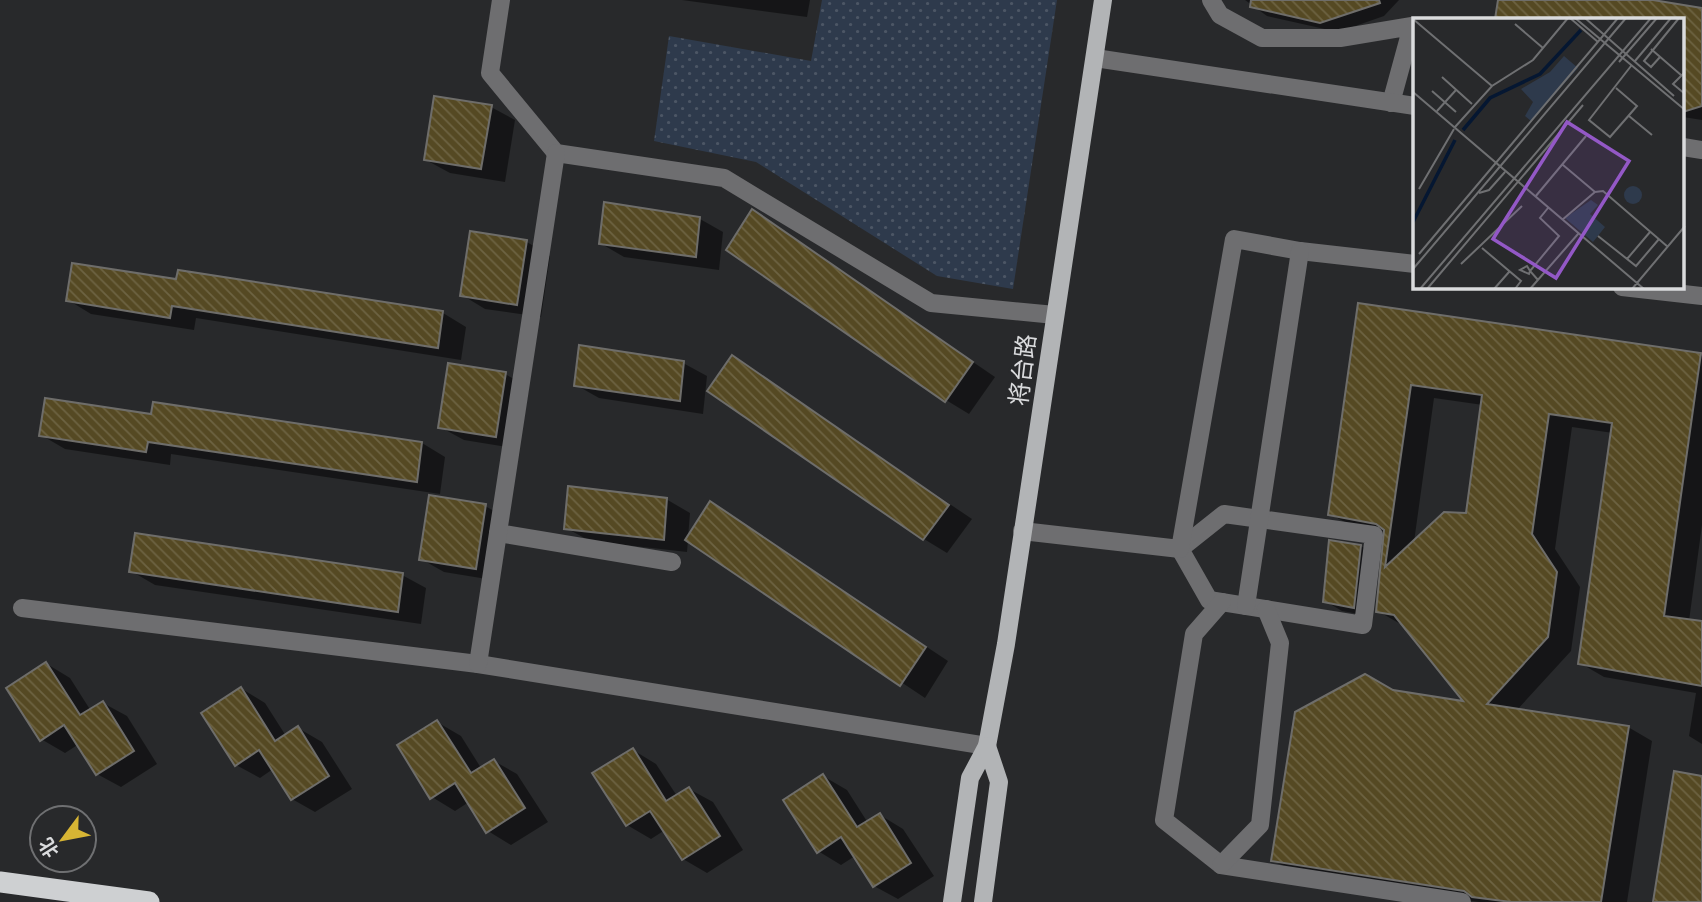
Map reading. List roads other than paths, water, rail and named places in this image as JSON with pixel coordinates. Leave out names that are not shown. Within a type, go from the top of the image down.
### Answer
[{"type":"highway","points":[[0,882],[149,902]]},
{"type":"main road","name":"将台路","points":[[952,902],[970,778],[987,746],[1006,644],[1022,531],[1044,408],[1055,314],[1103,0]]},
{"type":"main road","name":"将台路","points":[[983,902],[999,782],[987,746]]},
{"type":"street","points":[[501,0],[490,74],[556,153],[724,178],[931,303],[1055,314]]},
{"type":"street","points":[[1211,0],[1220,15],[1262,38],[1340,38],[1412,26],[1391,103]]},
{"type":"street","points":[[1095,58],[1413,106]]},
{"type":"street","points":[[1684,147],[1702,150]]},
{"type":"street","points":[[478,664],[556,153]]},
{"type":"street","points":[[1022,531],[1180,549],[1224,514],[1374,535],[1363,625],[1209,600],[1180,549],[1234,239],[1300,251],[1413,264]]},
{"type":"street","points":[[1246,606],[1300,251]]},
{"type":"street","points":[[1640,289],[1702,296]]},
{"type":"street","points":[[498,533],[672,562]]},
{"type":"street","points":[[1222,602],[1194,634],[1164,820],[1221,865],[1462,902]]},
{"type":"street","points":[[22,608],[478,664],[987,746]]},
{"type":"street","points":[[1221,865],[1260,825],[1280,643],[1266,609]]}]
